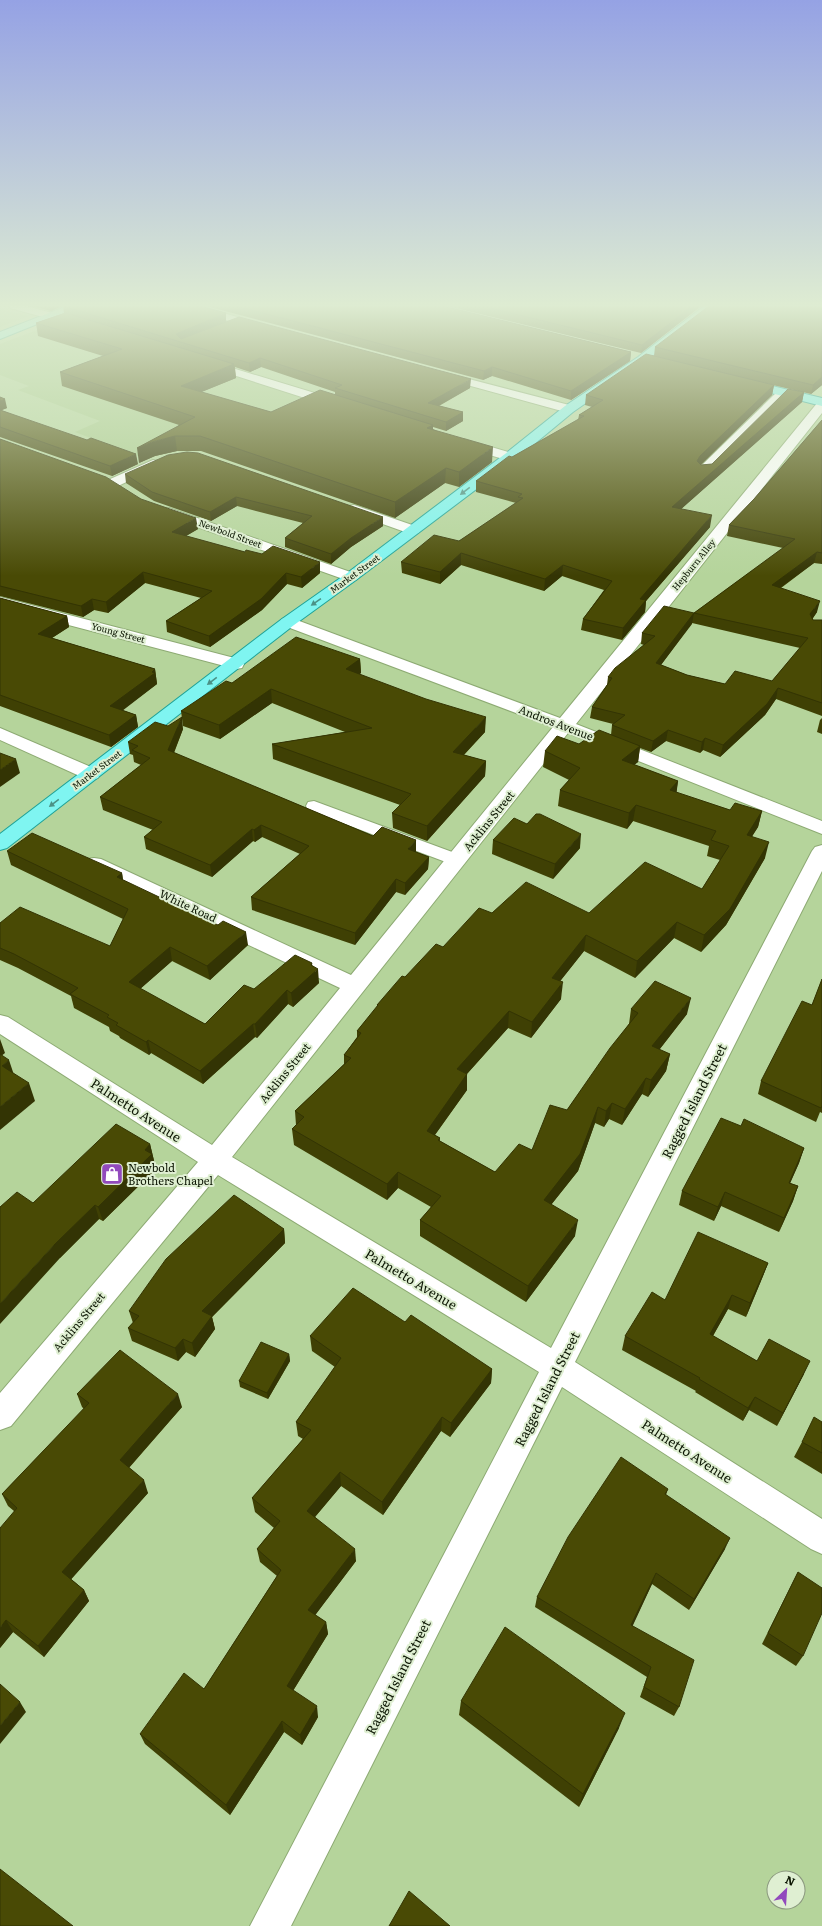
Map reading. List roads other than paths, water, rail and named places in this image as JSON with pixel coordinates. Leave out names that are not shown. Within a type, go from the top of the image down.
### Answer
[{"type":"main road","name":"Market Street","points":[[0,844],[236,664],[288,622],[351,577],[510,457],[569,409],[590,396]]},
{"type":"main road","points":[[793,396],[822,404]]},
{"type":"street","points":[[311,396],[350,408]]},
{"type":"street","points":[[520,396],[569,409]]},
{"type":"street","points":[[704,471],[780,396]]},
{"type":"street","name":"Hepburn Alley","points":[[565,726],[822,404]]},
{"type":"street","points":[[450,438],[510,457]]},
{"type":"street","points":[[99,478],[119,487],[163,459]]},
{"type":"street","points":[[340,504],[413,530]]},
{"type":"street","name":"Newbold Street","points":[[156,507],[351,577]]},
{"type":"street","name":"Young Street","points":[[0,602],[236,664]]},
{"type":"street","name":"Andros Avenue","points":[[288,622],[565,726],[822,828]]},
{"type":"street","name":"Acklins Street","points":[[0,1416],[215,1160],[565,726]]},
{"type":"street","points":[[0,733],[91,774]]},
{"type":"street","points":[[18,830],[39,839]]},
{"type":"street","name":"Ragged Island Street","points":[[270,1926],[558,1368],[822,851]]},
{"type":"street","name":"White Road","points":[[74,855],[157,892],[356,986]]},
{"type":"street","name":"Palmetto Avenue","points":[[0,1023],[215,1160],[558,1368],[822,1538]]},
{"type":"lane","points":[[314,806],[457,860]]},
{"type":"place","name":"Newbold Brothers Chapel","points":[[112,1174]]}]
